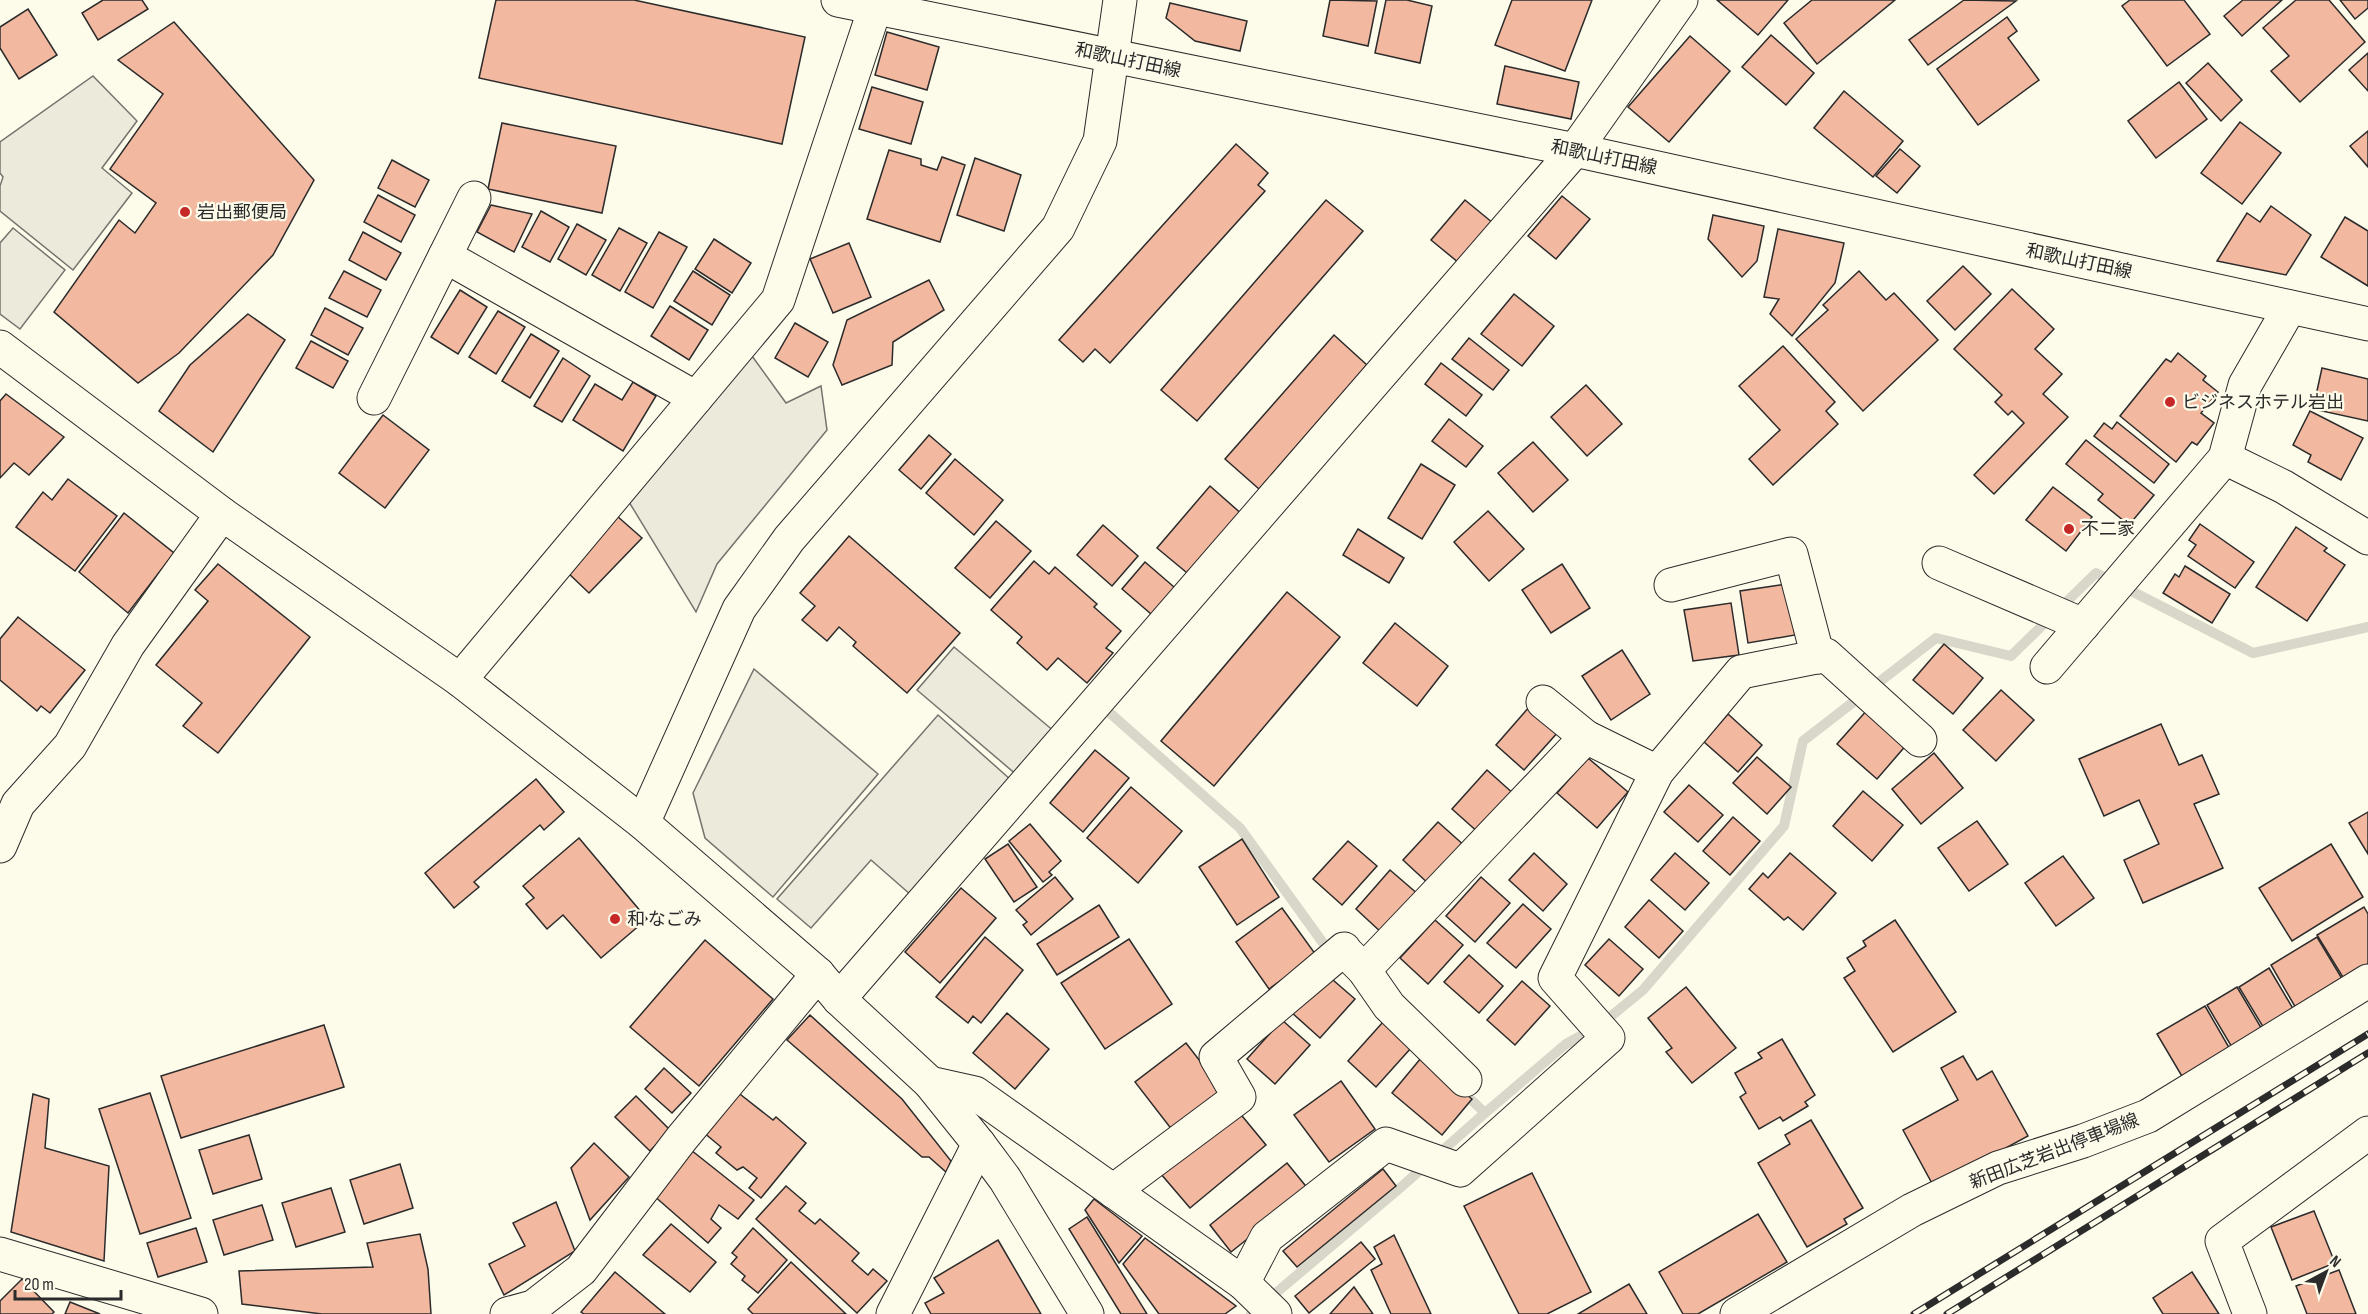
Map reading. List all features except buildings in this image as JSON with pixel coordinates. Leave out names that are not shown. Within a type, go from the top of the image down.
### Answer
[{"type":"street","name":"和歌山打田線","points":[[838,0],[1575,150],[2368,324]]},
{"type":"street","points":[[643,823],[745,600],[789,539],[1058,228],[1100,141],[1120,0]]},
{"type":"street","points":[[839,999],[1575,150],[1681,0]]},
{"type":"street","points":[[460,680],[777,300],[875,8]]},
{"type":"street","points":[[374,398],[474,198]]},
{"type":"street","points":[[445,256],[696,398]]},
{"type":"street","points":[[2047,667],[2225,458],[2245,385],[2290,307]]},
{"type":"street","points":[[0,347],[222,514],[460,680],[643,823],[818,974],[839,999],[930,1083],[979,1144],[1005,1179],[1087,1314]]},
{"type":"street","points":[[2225,458],[2284,487],[2368,538]]},
{"type":"street","points":[[0,846],[18,804],[70,746],[128,645],[222,514]]},
{"type":"street","points":[[1671,585],[1791,554],[1818,657]]},
{"type":"street","points":[[1939,562],[2083,625]]},
{"type":"street","points":[[1243,1283],[1267,1237],[1386,1144],[1460,1170],[1608,1038],[1555,978],[1657,772],[1741,672],[1826,655],[1920,740]]},
{"type":"street","points":[[1543,702],[1586,737],[1657,772]]},
{"type":"street","points":[[1113,1191],[1239,1097],[1216,1058],[1345,951],[1586,737]]},
{"type":"street","points":[[1345,951],[1389,1006],[1465,1080]]},
{"type":"street","points":[[507,1314],[533,1307],[581,1270],[682,1138],[818,974]]},
{"type":"street","name":"新田広芝岩出停車場線","points":[[1737,1314],[1912,1210],[1987,1173],[2083,1141],[2148,1116],[2368,981]]},
{"type":"street","points":[[930,1083],[975,1093],[1243,1283],[1275,1314]]},
{"type":"street","points":[[2250,1314],[2222,1241],[2368,1133]]},
{"type":"street","points":[[893,1314],[979,1144]]},
{"type":"street","points":[[0,1254],[201,1314]]},
{"type":"shaded area","points":[[93,76],[137,121],[102,168],[132,193],[73,270],[0,211],[0,186],[3,177],[0,173],[0,142]]},
{"type":"shaded area","points":[[13,228],[65,270],[20,329],[0,314],[0,243]]},
{"type":"shaded area","points":[[752,356],[786,403],[821,386],[827,430],[717,564],[696,612],[626,497]]},
{"type":"shaded area","points":[[954,647],[1055,732],[1018,776],[917,690]]},
{"type":"shaded area","points":[[754,669],[878,774],[773,897],[705,838],[693,793]]},
{"type":"shaded area","points":[[938,715],[1011,780],[911,895],[871,860],[811,928],[777,899]]},
{"type":"waterway","points":[[1485,1113],[1566,1044],[1599,1026],[1643,990],[1784,826],[1803,741],[1936,638],[2011,656],[2096,573],[2253,653],[2368,627]]},
{"type":"waterway","points":[[1111,714],[1240,828],[1331,954]]},
{"type":"waterway","points":[[1251,1314],[1485,1113],[1462,1091]]},
{"type":"railway","points":[[1914,1314],[2368,1034]]},
{"type":"railway","points":[[1947,1314],[2368,1053]]},
{"type":"place","name":"岩出郵便局","points":[[185,212]]},
{"type":"place","name":"ビジネスホテル岩出","points":[[2170,402]]},
{"type":"place","name":"不二家","points":[[2069,529]]},
{"type":"place","name":"和 なごみ","points":[[615,919]]}]
